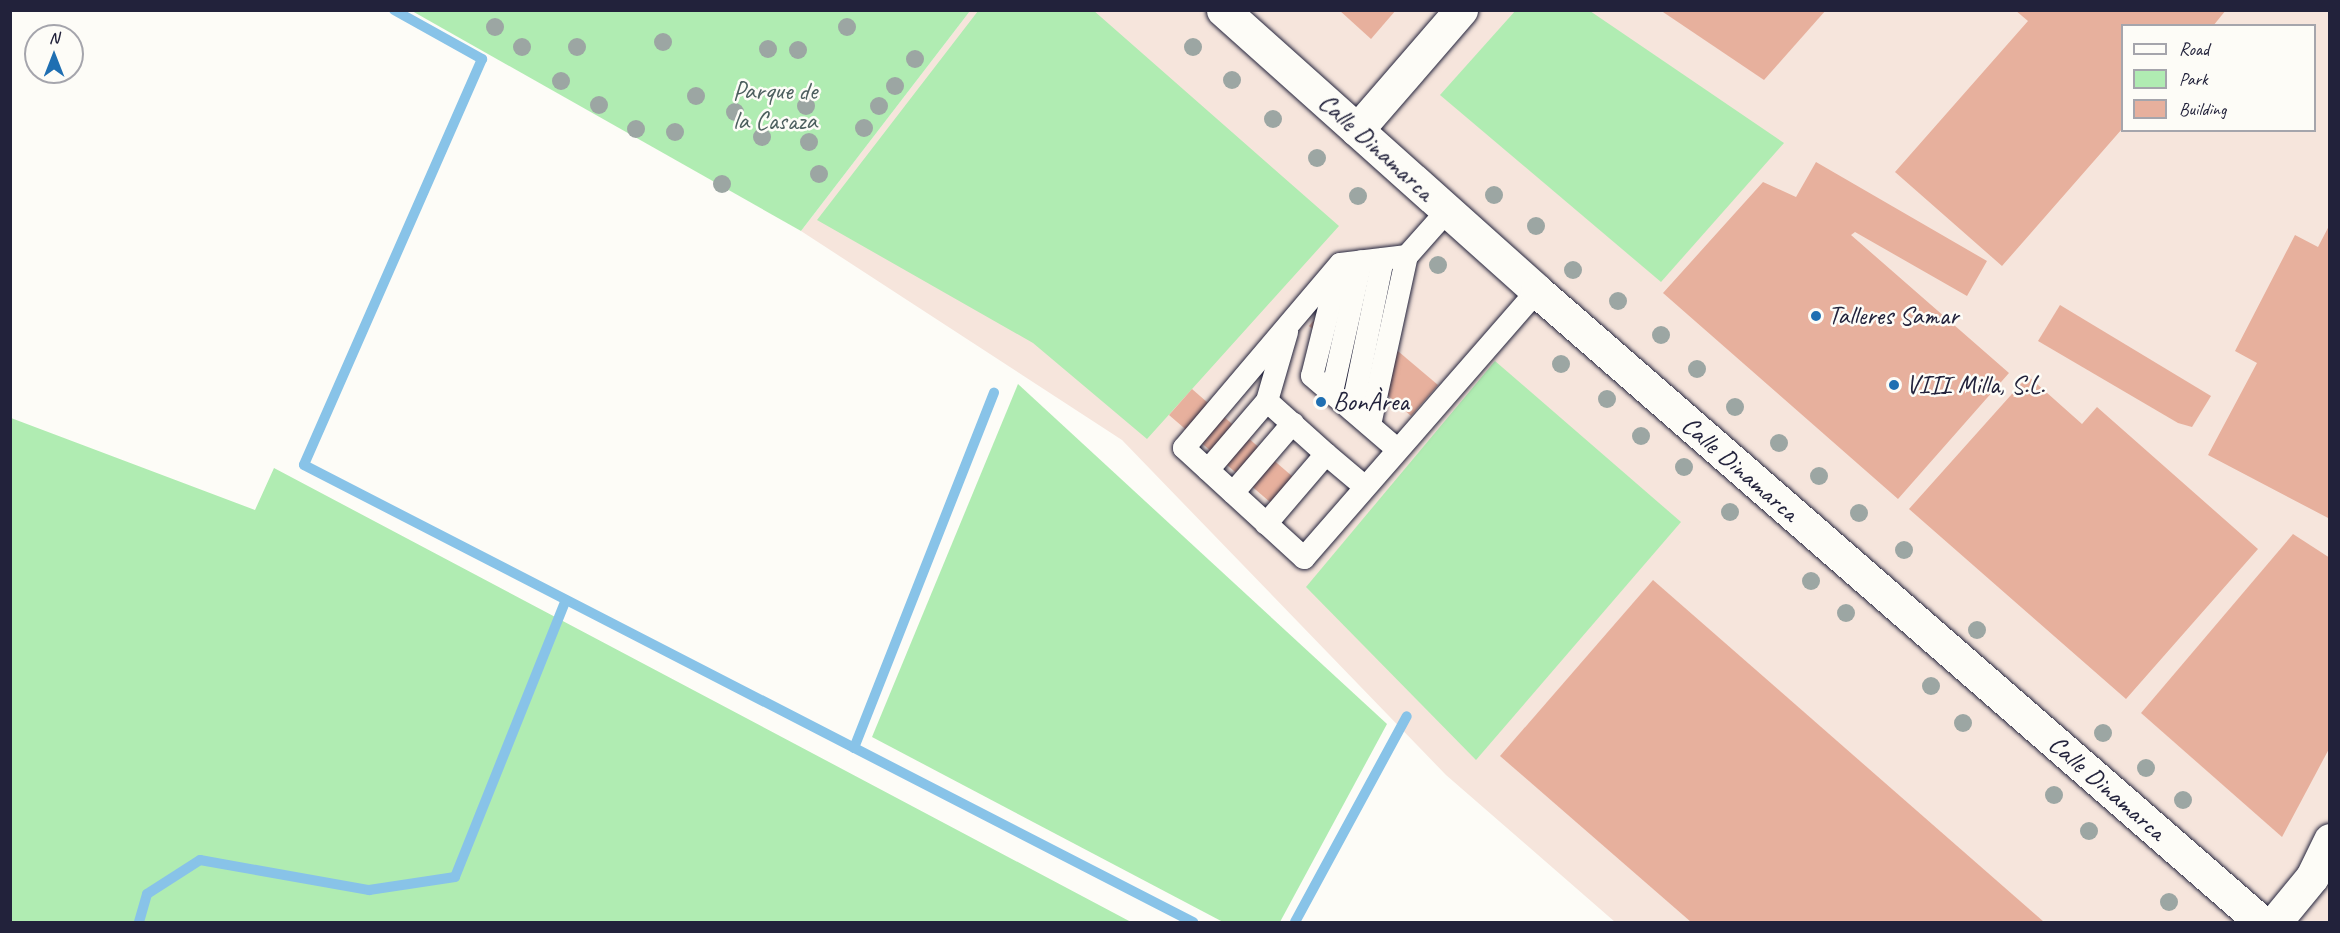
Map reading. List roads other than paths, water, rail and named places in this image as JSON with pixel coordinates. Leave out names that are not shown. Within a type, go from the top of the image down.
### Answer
[{"type":"street","name":"Calle Dinamarca","points":[[1223,10],[1537,291],[2261,922]]},
{"type":"street","points":[[1357,130],[1461,10]]},
{"type":"street","points":[[2275,922],[2312,877],[2330,840]]},
{"type":"lane","points":[[1370,425],[1407,256],[1447,211]]},
{"type":"lane","points":[[1407,256],[1361,261],[1289,325],[1184,448],[1304,558],[1537,291]]},
{"type":"lane","points":[[1361,261],[1332,392],[1397,449]]},
{"type":"lane","points":[[1352,410],[1361,261]]},
{"type":"lane","points":[[1208,470],[1266,400],[1289,325]]},
{"type":"lane","points":[[1266,400],[1365,487]]},
{"type":"lane","points":[[1233,493],[1293,423]]},
{"type":"lane","points":[[1266,524],[1326,454]]},
{"type":"waterway","points":[[394,10],[482,59],[304,465],[1193,922]]},
{"type":"waterway","points":[[854,748],[994,393]]},
{"type":"waterway","points":[[139,922],[147,894],[200,860],[369,890],[455,877],[566,600]]},
{"type":"waterway","points":[[1295,922],[1407,716]]},
{"type":"place","name":"Talleres Samar","points":[[1816,316]]},
{"type":"place","name":"VIII Milla, S.L.","points":[[1894,385]]},
{"type":"place","name":"BonÀrea","points":[[1321,402]]},
{"type":"park label","name":"Parque de la Casaza","points":[[775,106]]}]
